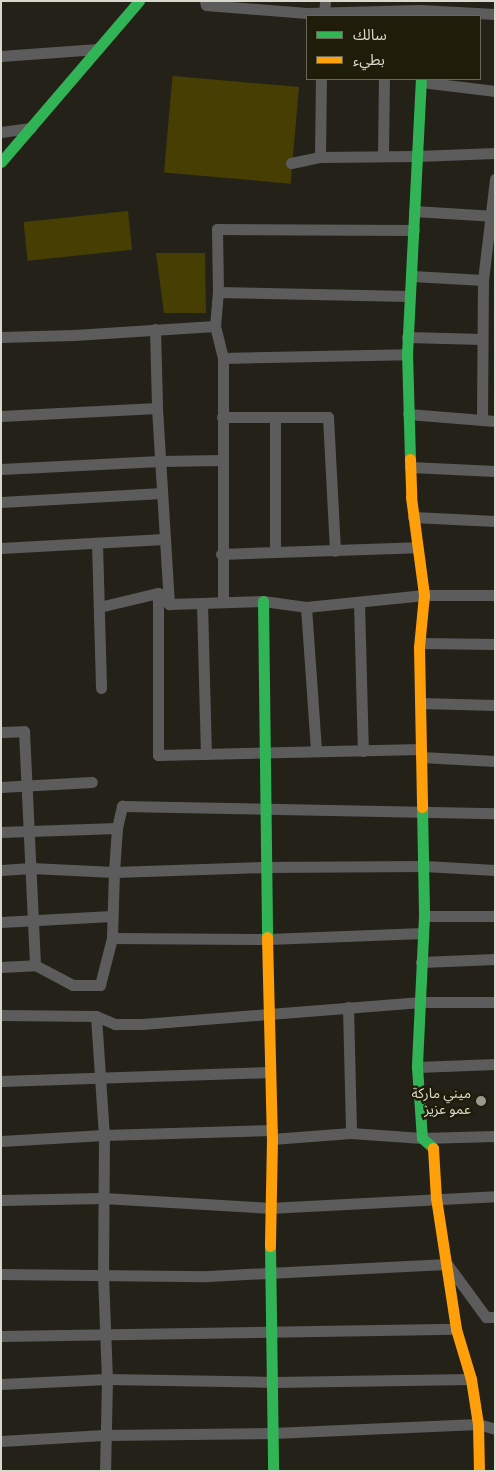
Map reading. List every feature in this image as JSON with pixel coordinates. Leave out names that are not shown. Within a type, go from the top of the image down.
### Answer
[{"type":"street","points":[[1,162],[139,1]]},
{"type":"street","points":[[206,1],[206,4],[275,11],[421,9],[495,14]]},
{"type":"street","points":[[1,56],[98,49]]},
{"type":"street","points":[[320,157],[321,80]]},
{"type":"street","points":[[383,156],[384,80]]},
{"type":"street","points":[[479,1471],[478,1424],[470,1379],[456,1329],[436,1198],[434,1148],[422,1138],[417,1067],[424,916],[424,811],[421,753],[420,643],[424,595],[413,517],[408,414],[407,337],[408,296],[412,276],[420,80],[495,91]]},
{"type":"street","points":[[1,132],[31,128]]},
{"type":"street","points":[[290,163],[320,157],[495,153]]},
{"type":"street","points":[[482,420],[482,340],[489,317],[483,280],[495,179]]},
{"type":"street","points":[[414,211],[492,216]]},
{"type":"street","points":[[223,602],[221,554],[223,358],[215,326],[218,292],[217,230],[414,230]]},
{"type":"street","points":[[412,276],[483,280]]},
{"type":"street","points":[[218,292],[408,296]]},
{"type":"street","points":[[1,337],[74,335],[215,326]]},
{"type":"street","points":[[155,329],[157,408],[169,604]]},
{"type":"street","points":[[407,337],[482,340]]},
{"type":"street","points":[[223,358],[407,354]]},
{"type":"street","points":[[1,416],[157,408]]},
{"type":"street","points":[[408,414],[495,421]]},
{"type":"street","points":[[222,417],[328,417],[335,551]]},
{"type":"street","points":[[275,417],[275,552]]},
{"type":"street","points":[[1,469],[160,461],[222,460]]},
{"type":"street","points":[[410,467],[495,471]]},
{"type":"street","points":[[1,502],[162,493]]},
{"type":"street","points":[[413,517],[495,521]]},
{"type":"street","points":[[1,548],[164,539]]},
{"type":"street","points":[[97,543],[101,688]]},
{"type":"street","points":[[221,554],[417,547]]},
{"type":"street","points":[[99,607],[158,593]]},
{"type":"street","points":[[158,593],[169,604],[263,600],[306,607],[424,595],[495,595]]},
{"type":"street","points":[[158,593],[158,755],[363,751],[421,753],[495,761]]},
{"type":"street","points":[[263,600],[267,808],[265,866],[272,1134],[269,1208],[273,1471]]},
{"type":"street","points":[[359,602],[363,751]]},
{"type":"street","points":[[202,603],[206,754]]},
{"type":"street","points":[[306,607],[316,751]]},
{"type":"street","points":[[420,643],[495,644]]},
{"type":"street","points":[[420,703],[495,705]]},
{"type":"street","points":[[1,732],[24,731],[25,786],[34,920],[35,966]]},
{"type":"street","points":[[1,787],[92,782]]},
{"type":"street","points":[[1,967],[35,966],[72,985],[100,985],[112,938],[117,828],[122,806],[495,813]]},
{"type":"street","points":[[1,832],[117,828]]},
{"type":"street","points":[[1,870],[31,868],[114,872],[265,866],[424,866],[495,870]]},
{"type":"street","points":[[1,922],[112,916]]},
{"type":"street","points":[[424,916],[495,916]]},
{"type":"street","points":[[112,938],[268,938],[423,933]]},
{"type":"street","points":[[421,962],[495,959]]},
{"type":"street","points":[[1,1015],[96,1016],[115,1024],[142,1024],[421,1002],[495,1002]]},
{"type":"street","points":[[348,1007],[351,1133]]},
{"type":"street","points":[[96,1016],[104,1135],[103,1198],[107,1380],[104,1435],[105,1471]]},
{"type":"street","points":[[417,1067],[495,1064]]},
{"type":"street","points":[[1,1081],[269,1072]]},
{"type":"street","points":[[1,1142],[104,1135],[351,1133],[422,1138],[495,1136]]},
{"type":"street","points":[[1,1200],[103,1198],[269,1208],[495,1196]]},
{"type":"street","points":[[1,1274],[208,1276],[447,1264]]},
{"type":"street","points":[[447,1264],[486,1316],[495,1317]]},
{"type":"street","points":[[1,1336],[456,1329]]},
{"type":"street","points":[[1,1384],[107,1380],[273,1382],[470,1379]]},
{"type":"street","points":[[1,1441],[104,1435],[273,1433],[478,1424],[495,1429]]},
{"type":"shaded area","points":[[172,76],[299,87],[291,184],[164,173]]},
{"type":"shaded area","points":[[128,211],[132,250],[28,261],[24,222]]},
{"type":"shaded area","points":[[156,253],[205,253],[206,313],[164,313]]},
{"type":"traffic: fast","points":[[1,162],[139,1]]},
{"type":"traffic: fast","points":[[410,459],[407,354],[421,80]]},
{"type":"traffic: fast","points":[[263,601],[267,937]]},
{"type":"traffic: fast","points":[[422,807],[424,916],[417,1067],[422,1138],[433,1148]]},
{"type":"traffic: fast","points":[[270,1246],[273,1471]]},
{"type":"traffic: slow","points":[[410,459],[411,497],[424,595],[419,647],[422,807]]},
{"type":"traffic: slow","points":[[267,937],[272,1139],[270,1246]]},
{"type":"traffic: slow","points":[[433,1148],[436,1198],[456,1329],[471,1379],[478,1424],[479,1471]]},
{"type":"place","name":"ميني ماركة عمو عزيز","points":[[481,1101]]}]
